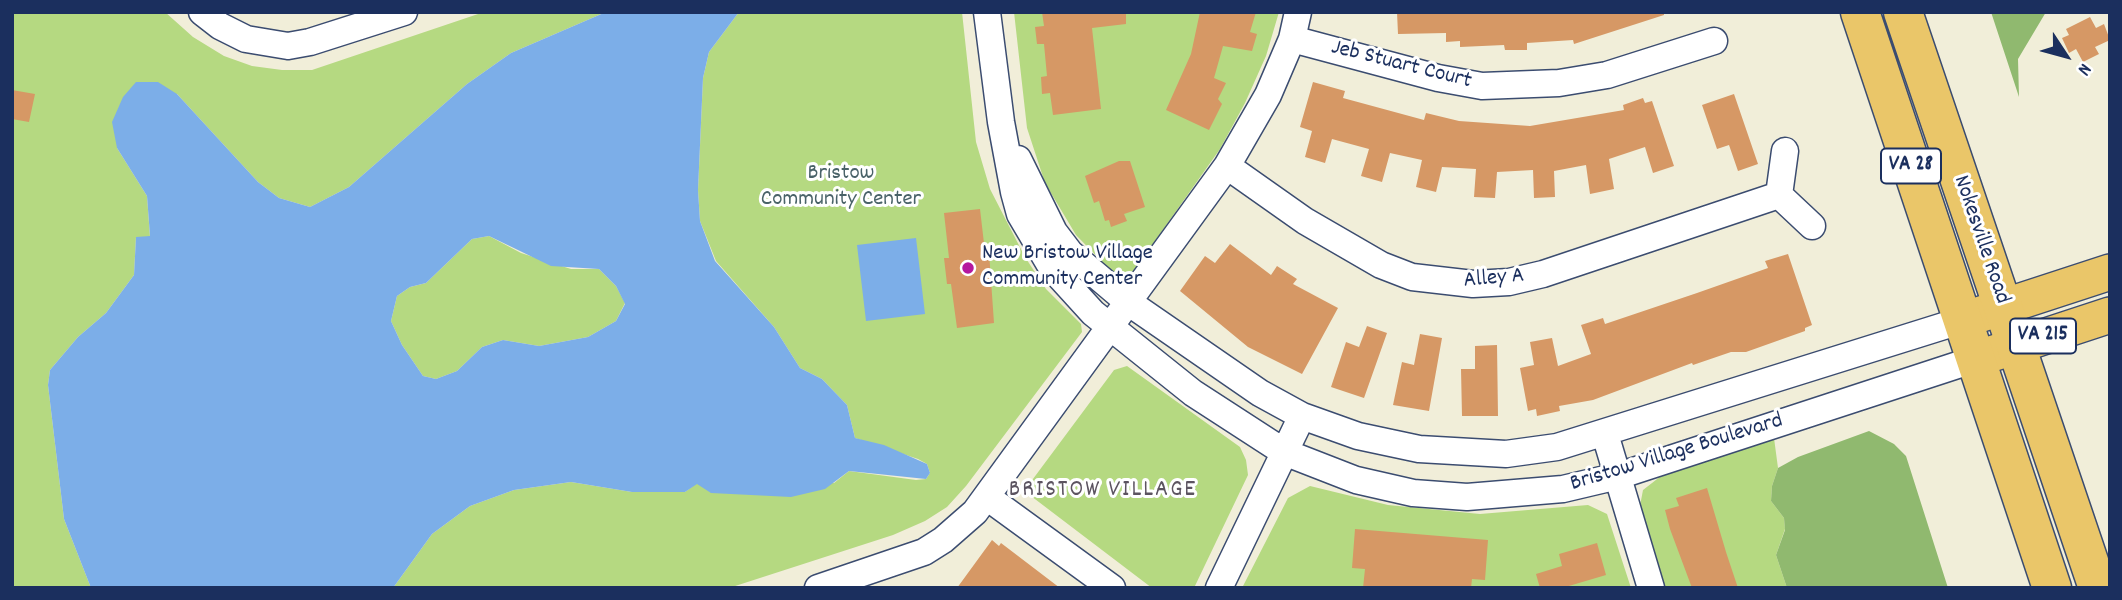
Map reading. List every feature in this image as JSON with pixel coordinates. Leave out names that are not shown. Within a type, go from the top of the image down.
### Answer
[{"type":"highway","name":"Nokesville Road","points":[[1860,12],[2052,588]]},
{"type":"highway","name":"Nokesville Road","points":[[1903,12],[2098,588]]},
{"type":"main road","name":"VA 215","points":[[1963,320],[2110,272]]},
{"type":"main road","name":"VA 215","points":[[1976,359],[2110,315]]},
{"type":"street","points":[[202,12],[220,26],[246,39],[288,46],[310,42],[404,12]]},
{"type":"street","name":"Bristow Village Boulevard","points":[[987,12],[1001,122],[1020,214],[1037,246],[1072,292],[1110,327],[1193,393],[1284,452],[1356,480],[1413,493],[1527,494],[1618,476],[1976,359]]},
{"type":"street","points":[[818,588],[924,551],[959,527],[987,497],[1227,166],[1268,94],[1292,38],[1298,12]]},
{"type":"street","name":"Jeb Stuart Court","points":[[1292,38],[1438,78],[1482,86],[1559,83],[1607,75],[1714,41]]},
{"type":"street","name":"Bristow Village Boulevard","points":[[1001,122],[1054,232],[1088,271],[1128,302],[1260,393],[1302,416],[1390,443],[1463,453],[1534,452],[1605,433],[1963,320]]},
{"type":"street","points":[[1785,150],[1779,195],[1812,226]]},
{"type":"street","name":"Alley A","points":[[1227,166],[1345,246],[1412,277],[1442,282],[1492,284],[1535,276],[1779,195]]},
{"type":"street","points":[[1219,588],[1302,416]]},
{"type":"street","points":[[1605,433],[1651,588]]},
{"type":"street","points":[[987,497],[1112,588]]},
{"type":"green space","points":[[12,12],[165,12],[193,37],[224,56],[252,66],[312,70],[484,12],[606,12],[511,53],[467,84],[349,187],[310,207],[279,198],[258,182],[177,94],[117,148],[147,196],[150,237],[136,237],[134,275],[106,313],[78,337],[50,370],[48,385],[64,519],[91,588],[12,588]]},
{"type":"green space","name":"Bristow Community Center","points":[[739,12],[962,12],[976,142],[990,189],[1025,257],[1046,289],[1081,324],[1082,332],[966,486],[947,507],[925,521],[893,535],[729,588],[393,588],[432,534],[470,506],[514,490],[571,482],[632,492],[685,492],[697,483],[834,483],[849,471],[916,480],[926,479],[930,473],[927,464],[918,459],[855,438],[847,405],[822,379],[800,368],[774,327],[716,261],[700,221],[698,190],[703,78],[709,52]]},
{"type":"green space","points":[[1014,12],[1279,12],[1266,56],[1220,149],[1133,272],[1124,278],[1113,273],[1076,235],[1045,183],[1027,128]]},
{"type":"green space","points":[[1991,12],[2046,12],[2018,59],[2019,97]]},
{"type":"green space","points":[[489,236],[521,253],[571,269],[599,269],[616,286],[625,303],[616,321],[588,337],[539,346],[503,340],[482,347],[457,371],[436,379],[423,376],[402,345],[391,321],[397,296],[410,287],[426,283],[472,239]]},
{"type":"green space","points":[[1127,366],[1240,447],[1246,460],[1248,475],[1194,588],[1152,588],[1027,493],[1027,487],[1114,370]]},
{"type":"green space","points":[[1869,431],[1894,444],[1906,456],[1948,588],[1787,588],[1776,555],[1785,530],[1784,518],[1771,501],[1772,486],[1778,468],[1798,457]]},
{"type":"green space","points":[[1774,438],[1778,468],[1772,486],[1771,501],[1784,518],[1785,529],[1776,555],[1787,588],[1661,588],[1639,511],[1643,490],[1661,476]]},
{"type":"green space","points":[[1310,486],[1388,505],[1480,514],[1588,505],[1607,514],[1631,588],[1242,588],[1288,498]]},
{"type":"water","points":[[606,12],[739,12],[709,52],[703,78],[698,190],[700,221],[715,261],[774,327],[800,368],[822,379],[847,405],[855,438],[884,445],[927,464],[930,473],[926,479],[849,471],[825,489],[791,497],[711,493],[697,484],[685,492],[632,492],[571,482],[514,490],[470,506],[432,534],[393,588],[91,588],[64,519],[48,385],[50,370],[78,337],[106,313],[134,275],[136,237],[150,236],[147,196],[117,148],[112,122],[123,97],[136,82],[158,82],[177,94],[258,182],[279,198],[310,207],[349,187],[467,84],[511,53]],"holes":[[[489,236],[551,266],[599,269],[616,286],[625,304],[616,321],[588,337],[539,346],[503,340],[482,347],[457,371],[436,379],[423,376],[402,345],[391,321],[397,296],[410,287],[426,283],[472,239]]]},
{"type":"water","points":[[916,238],[925,314],[866,321],[857,245]]},
{"type":"building","points":[[1042,12],[1126,12],[1126,24],[1092,28],[1101,109],[1053,115],[1050,93],[1042,94],[1041,77],[1047,76],[1044,44],[1037,44],[1035,27],[1044,26]]},
{"type":"building","points":[[1200,12],[1256,12],[1250,32],[1257,34],[1252,51],[1223,46],[1214,78],[1226,83],[1218,99],[1222,104],[1209,130],[1166,110],[1191,54]]},
{"type":"building","points":[[1397,12],[1664,12],[1664,15],[1574,44],[1573,40],[1527,43],[1527,50],[1505,50],[1504,45],[1460,47],[1460,41],[1446,42],[1446,33],[1398,34]]},
{"type":"building","points":[[2090,17],[2096,28],[2104,24],[2110,40],[2095,47],[2099,54],[2083,62],[2076,49],[2069,53],[2062,38],[2069,35],[2066,29]]},
{"type":"building","points":[[1313,82],[1345,91],[1343,98],[1424,120],[1426,113],[1459,121],[1530,126],[1624,110],[1623,105],[1643,98],[1645,103],[1652,101],[1674,166],[1653,173],[1645,147],[1609,159],[1614,189],[1590,194],[1586,165],[1554,171],[1555,197],[1534,198],[1533,170],[1497,172],[1495,198],[1474,197],[1476,169],[1442,167],[1436,192],[1416,187],[1422,160],[1390,153],[1382,182],[1361,176],[1369,149],[1332,139],[1325,163],[1305,157],[1312,131],[1300,127]]},
{"type":"building","points":[[12,90],[35,94],[29,122],[12,119]]},
{"type":"building","points":[[1734,94],[1758,164],[1738,171],[1729,145],[1717,149],[1702,105]]},
{"type":"building","points":[[1119,161],[1130,161],[1145,207],[1124,214],[1127,221],[1111,227],[1109,220],[1105,221],[1099,201],[1094,203],[1085,176]]},
{"type":"building","name":"New Bristow Village Community Center","points":[[980,209],[985,252],[989,252],[994,323],[957,328],[951,284],[947,284],[944,258],[949,258],[944,213]]},
{"type":"building","points":[[1230,244],[1271,275],[1277,266],[1297,279],[1293,284],[1338,308],[1302,374],[1248,347],[1180,291],[1205,256],[1215,263]]},
{"type":"building","points":[[1788,254],[1812,325],[1805,328],[1805,331],[1746,352],[1731,352],[1693,365],[1692,363],[1593,400],[1559,406],[1560,411],[1537,416],[1536,409],[1528,411],[1520,368],[1534,365],[1530,342],[1552,338],[1558,366],[1591,354],[1581,325],[1603,318],[1605,324],[1697,293],[1768,268],[1765,261]]},
{"type":"building","points":[[1367,326],[1387,333],[1364,398],[1331,387],[1346,342],[1359,347]]},
{"type":"building","points":[[1420,334],[1442,338],[1429,411],[1393,405],[1402,362],[1414,365]]},
{"type":"building","points":[[1497,345],[1498,416],[1462,416],[1461,369],[1475,369],[1475,346]]},
{"type":"building","points":[[1707,488],[1738,588],[1692,588],[1670,529],[1665,510],[1679,506],[1676,498]]},
{"type":"building","points":[[1355,529],[1488,540],[1485,580],[1472,579],[1471,588],[1363,588],[1365,569],[1352,568]]},
{"type":"building","points":[[992,540],[999,546],[1001,543],[1060,588],[957,588]]},
{"type":"building","points":[[1597,543],[1606,575],[1562,588],[1540,588],[1536,574],[1562,566],[1559,554]]},
{"type":"place","name":"New Bristow Village Community Center","points":[[968,268]]},
{"type":"district","name":"BRISTOW VILLAGE","points":[[1103,492]]}]
